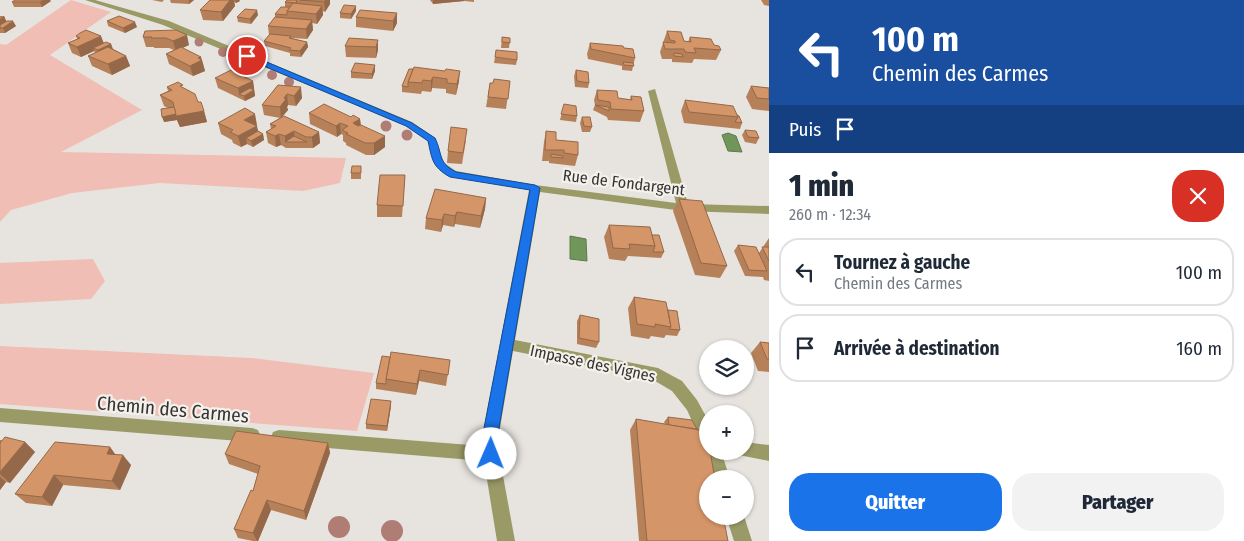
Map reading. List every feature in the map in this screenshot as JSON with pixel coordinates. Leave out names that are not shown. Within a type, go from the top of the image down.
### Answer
[{"type":"street","points":[[88,0],[166,23],[409,124],[432,140],[437,162],[442,168],[453,174],[535,188],[492,428],[491,454],[506,541]]},
{"type":"street","points":[[652,91],[683,206]]},
{"type":"street","name":"Rue de Fondargent","points":[[535,188],[683,206],[769,210]]},
{"type":"street","name":"Impasse des Vignes","points":[[507,344],[653,372],[677,386],[692,405],[699,419]]},
{"type":"street","name":"Chemin des Carmes","points":[[0,415],[491,454]]},
{"type":"street","points":[[754,451],[769,453]]},
{"type":"street","points":[[738,525],[744,541]]},
{"type":"shaded area","points":[[71,0],[111,12],[50,55],[142,110],[61,152],[346,158],[340,183],[303,191],[160,183],[72,193],[11,210],[0,222],[0,44],[6,45]]},
{"type":"shaded area","points":[[728,133],[736,136],[742,152],[728,151],[722,135]]},
{"type":"shaded area","points":[[570,236],[586,239],[587,261],[570,259]]},
{"type":"shaded area","points":[[93,259],[105,281],[91,299],[0,304],[0,263]]},
{"type":"shaded area","points":[[0,346],[252,358],[374,373],[357,431],[0,404]]},
{"type":"building","points":[[15,0],[44,0],[40,2],[12,2]]},
{"type":"building","points":[[210,0],[230,0],[221,12],[200,10]]},
{"type":"building","points":[[287,0],[296,0],[297,3],[285,2]]},
{"type":"building","points":[[300,0],[326,0],[324,2]]},
{"type":"building","points":[[293,3],[322,6],[316,14],[287,11]]},
{"type":"building","points":[[344,5],[356,6],[351,14],[340,13]]},
{"type":"building","points":[[281,7],[290,7],[287,15],[275,14]]},
{"type":"building","points":[[245,9],[257,10],[250,19],[237,17]]},
{"type":"building","points":[[360,10],[397,13],[393,21],[356,17]]},
{"type":"building","points":[[119,16],[135,22],[123,28],[107,21]]},
{"type":"building","points":[[275,17],[312,20],[306,29],[268,26]]},
{"type":"building","points":[[7,21],[13,21],[0,28],[0,25]]},
{"type":"building","points":[[86,30],[101,36],[77,47],[68,43],[80,38],[76,36]]},
{"type":"building","points":[[176,30],[187,35],[173,41],[166,38],[143,37],[145,31]]},
{"type":"building","points":[[667,31],[681,32],[684,41],[691,42],[690,37],[711,39],[714,45],[719,46],[721,50],[694,48],[696,53],[685,52],[684,49],[665,49],[663,42],[675,43],[675,41],[670,40]]},
{"type":"building","points":[[270,34],[291,36],[289,38],[307,42],[300,51],[289,50],[291,48],[264,41]]},
{"type":"building","points":[[502,37],[510,38],[510,43],[502,42]]},
{"type":"building","points":[[349,38],[378,40],[376,47],[345,46]]},
{"type":"building","points":[[106,42],[111,44],[98,50],[93,48]]},
{"type":"building","points":[[590,43],[623,46],[624,48],[633,49],[635,58],[591,49]]},
{"type":"building","points":[[108,47],[126,56],[108,64],[88,56]]},
{"type":"building","points":[[181,47],[201,57],[198,58],[202,60],[190,66],[166,54]]},
{"type":"building","points":[[496,50],[517,52],[517,60],[495,57]]},
{"type":"building","points":[[674,53],[682,54],[683,57],[674,56]]},
{"type":"building","points":[[623,62],[633,63],[634,66],[624,65]]},
{"type":"building","points":[[355,63],[375,65],[372,74],[351,72]]},
{"type":"building","points":[[414,67],[460,71],[457,84],[447,83],[447,79],[433,77],[431,81],[423,80],[422,83],[408,82]]},
{"type":"building","points":[[409,69],[413,69],[408,87],[402,86]]},
{"type":"building","points":[[231,70],[253,81],[238,88],[215,78]]},
{"type":"building","points":[[576,70],[588,72],[589,83],[577,81]]},
{"type":"building","points":[[494,79],[510,81],[508,99],[488,97],[490,83],[493,83]]},
{"type":"building","points":[[178,82],[183,85],[180,86],[195,94],[198,102],[201,102],[204,111],[176,116],[173,102],[160,95],[172,90],[167,87]]},
{"type":"building","points":[[278,85],[301,87],[294,96],[287,94],[280,107],[262,105]]},
{"type":"building","points":[[751,86],[769,88],[769,99],[757,98]]},
{"type":"building","points":[[250,88],[254,90],[244,96],[239,94]]},
{"type":"building","points":[[597,90],[617,91],[618,98],[632,100],[631,96],[641,97],[644,111],[611,109],[610,102],[598,100]]},
{"type":"building","points":[[685,100],[733,106],[738,117],[689,112]]},
{"type":"building","points":[[324,104],[351,117],[353,115],[360,119],[353,123],[385,136],[374,143],[365,143],[346,134],[348,133],[342,130],[348,126],[340,123],[336,126],[309,113]]},
{"type":"building","points":[[564,104],[576,106],[577,116],[561,114]]},
{"type":"building","points":[[595,105],[609,107],[609,111]]},
{"type":"building","points":[[174,107],[176,114],[162,117],[161,109]]},
{"type":"building","points":[[245,108],[255,114],[244,120],[257,126],[238,136],[230,132],[233,130],[218,123]]},
{"type":"building","points":[[737,115],[742,123],[735,122],[738,117]]},
{"type":"building","points":[[284,116],[319,132],[312,137],[306,137],[294,131],[285,136],[279,134],[275,136],[266,132],[276,126],[270,124]]},
{"type":"building","points":[[582,117],[590,117],[592,127],[584,126]]},
{"type":"building","points":[[451,127],[467,129],[463,153],[448,151]]},
{"type":"building","points":[[745,130],[756,131],[759,138],[748,137]]},
{"type":"building","points":[[258,131],[263,134],[251,141],[246,138]]},
{"type":"building","points":[[546,131],[556,132],[556,140],[578,142],[578,155],[564,153],[564,150],[545,150]]},
{"type":"building","points":[[294,136],[307,142],[285,142]]},
{"type":"building","points":[[551,154],[563,156],[563,158],[551,157]]},
{"type":"building","points":[[352,166],[361,166],[361,173],[351,173]]},
{"type":"building","points":[[380,175],[405,175],[403,206],[377,205]]},
{"type":"building","points":[[435,189],[486,198],[481,216],[457,212],[455,216],[444,214],[442,220],[426,218]]},
{"type":"building","points":[[679,199],[702,201],[727,266],[701,263]]},
{"type":"building","points":[[609,225],[650,227],[655,246],[629,244],[630,249],[613,248]]},
{"type":"building","points":[[652,235],[659,235],[664,252],[653,252],[655,246]]},
{"type":"building","points":[[738,245],[756,247],[767,271],[749,270]]},
{"type":"building","points":[[762,247],[769,247],[769,261]]},
{"type":"building","points":[[634,297],[666,302],[671,327],[655,324],[655,327],[637,324]]},
{"type":"building","points":[[668,310],[677,311],[680,330],[669,329],[671,327]]},
{"type":"building","points":[[580,315],[599,319],[599,342],[579,338]]},
{"type":"building","points":[[760,342],[769,343],[769,360],[767,359]]},
{"type":"building","points":[[391,352],[450,360],[448,375],[420,370],[417,384],[386,379]]},
{"type":"building","points":[[382,356],[390,357],[386,384],[376,383]]},
{"type":"building","points":[[371,399],[391,401],[387,426],[366,424]]},
{"type":"building","points":[[668,417],[692,420],[697,429],[669,425]]},
{"type":"building","points":[[636,419],[699,430],[699,460],[712,460],[713,470],[699,470],[699,525],[725,525],[728,541],[647,541]]},
{"type":"building","points":[[236,431],[328,443],[304,511],[267,500],[253,533],[234,529],[251,490],[253,491],[260,466],[225,454]]},
{"type":"building","points":[[5,437],[25,442],[0,472],[0,443]]},
{"type":"building","points":[[55,442],[110,447],[107,454],[123,455],[112,481],[54,475],[42,497],[15,494]]},
{"type":"route","points":[[247,56],[409,124],[432,140],[436,150],[437,162],[442,168],[453,174],[535,188],[492,428],[491,454]]}]
